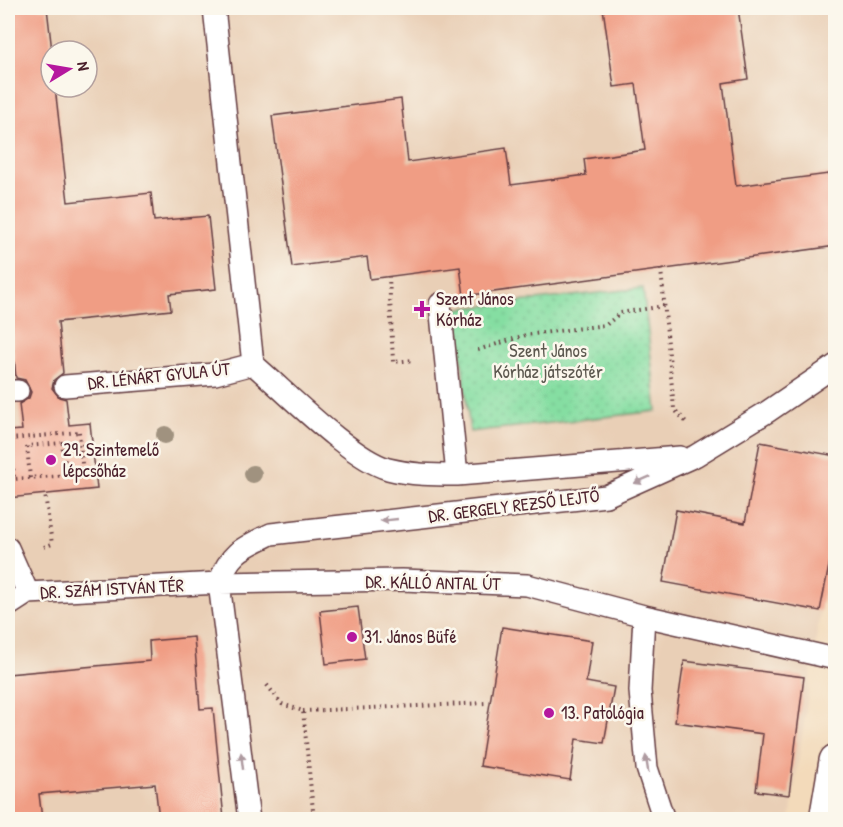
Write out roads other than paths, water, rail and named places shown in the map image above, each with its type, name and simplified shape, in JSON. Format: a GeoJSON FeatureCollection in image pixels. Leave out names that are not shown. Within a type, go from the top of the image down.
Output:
{"type":"FeatureCollection","features":[{"type":"Feature","properties":{"kind":"street"},"geometry":{"type":"LineString","coordinates":[[826,819],[836,761]]}},
{"type":"Feature","properties":{"kind":"lane"},"geometry":{"type":"LineString","coordinates":[[214,8],[254,364],[345,444],[386,468],[422,476],[457,475],[703,451]]}},
{"type":"Feature","properties":{"kind":"lane"},"geometry":{"type":"LineString","coordinates":[[440,304],[457,475]]}},
{"type":"Feature","properties":{"kind":"lane","name":"DR. LÉNÁRT GYULA ÚT"},"geometry":{"type":"LineString","coordinates":[[65,386],[215,374],[254,364]]}},
{"type":"Feature","properties":{"kind":"lane","name":"DR. GERGELY REZSŐ LEJTŐ"},"geometry":{"type":"LineString","coordinates":[[219,583],[225,567],[237,550],[271,534],[606,496],[703,451],[836,365]]}},
{"type":"Feature","properties":{"kind":"lane"},"geometry":{"type":"LineString","coordinates":[[11,554],[28,593]]}},
{"type":"Feature","properties":{"kind":"lane","name":"DR. KÁLLÓ ANTAL ÚT"},"geometry":{"type":"LineString","coordinates":[[219,583],[402,580],[526,585],[644,616],[836,659]]}},
{"type":"Feature","properties":{"kind":"lane"},"geometry":{"type":"LineString","coordinates":[[219,583],[249,819]]}},
{"type":"Feature","properties":{"kind":"lane","name":"DR. SZÁM ISTVÁN TÉR"},"geometry":{"type":"LineString","coordinates":[[8,606],[28,593],[219,583]]}},
{"type":"Feature","properties":{"kind":"lane"},"geometry":{"type":"LineString","coordinates":[[644,616],[640,691],[647,768],[664,819]]}},
{"type":"Feature","properties":{"kind":"place","name":"Szent János Kórház"},"geometry":{"type":"Point","coordinates":[422,309]}},
{"type":"Feature","properties":{"kind":"place","name":"29. Szintemelő lépcsőház"},"geometry":{"type":"Point","coordinates":[51,460]}},
{"type":"Feature","properties":{"kind":"place","name":"31. János Büfé"},"geometry":{"type":"Point","coordinates":[352,637]}},
{"type":"Feature","properties":{"kind":"place","name":"13. Patológia"},"geometry":{"type":"Point","coordinates":[549,713]}},
{"type":"Feature","properties":{"kind":"park label","name":"Szent János Kórház játszótér"},"geometry":{"type":"Point","coordinates":[548,361]}}]}
